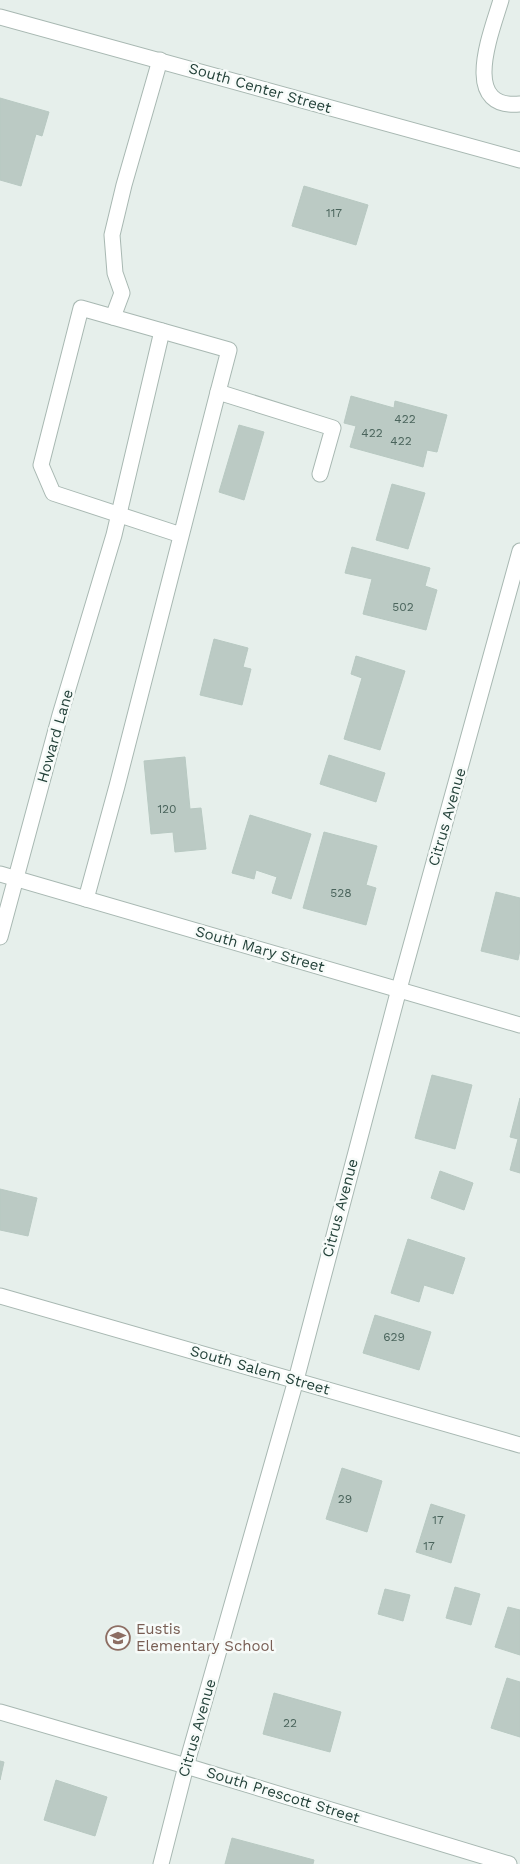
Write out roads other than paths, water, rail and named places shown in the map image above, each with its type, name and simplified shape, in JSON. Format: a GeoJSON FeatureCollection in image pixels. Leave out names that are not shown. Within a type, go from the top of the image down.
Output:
{"type":"FeatureCollection","features":[{"type":"Feature","properties":{"kind":"street"},"geometry":{"type":"LineString","coordinates":[[502,0],[487,49],[484,70],[486,90],[494,100],[513,105],[520,104]]}},
{"type":"Feature","properties":{"kind":"street","name":"South Center Street"},"geometry":{"type":"LineString","coordinates":[[0,18],[160,60],[520,160]]}},
{"type":"Feature","properties":{"kind":"street"},"geometry":{"type":"LineString","coordinates":[[113,317],[122,294],[115,274],[112,236],[122,193],[160,60]]}},
{"type":"Feature","properties":{"kind":"street"},"geometry":{"type":"LineString","coordinates":[[86,899],[181,535],[229,350],[81,308],[41,465],[53,493],[181,535]]}},
{"type":"Feature","properties":{"kind":"street","name":"Howard Lane"},"geometry":{"type":"LineString","coordinates":[[0,937],[60,715],[114,535],[162,331]]}},
{"type":"Feature","properties":{"kind":"street"},"geometry":{"type":"LineString","coordinates":[[218,392],[333,428],[320,474]]}},
{"type":"Feature","properties":{"kind":"street","name":"Citrus Avenue"},"geometry":{"type":"LineString","coordinates":[[161,1864],[186,1766],[296,1380],[399,990],[517,574],[520,551]]}},
{"type":"Feature","properties":{"kind":"street","name":"South Mary Street"},"geometry":{"type":"LineString","coordinates":[[0,874],[520,1024]]}},
{"type":"Feature","properties":{"kind":"street","name":"South Salem Street"},"geometry":{"type":"LineString","coordinates":[[0,1296],[520,1445]]}},
{"type":"Feature","properties":{"kind":"street","name":"South Prescott Street"},"geometry":{"type":"LineString","coordinates":[[0,1712],[186,1766],[508,1864]]}},
{"type":"Feature","properties":{"kind":"place","name":"Eustis Elementary School"},"geometry":{"type":"Point","coordinates":[118,1638]}}]}
